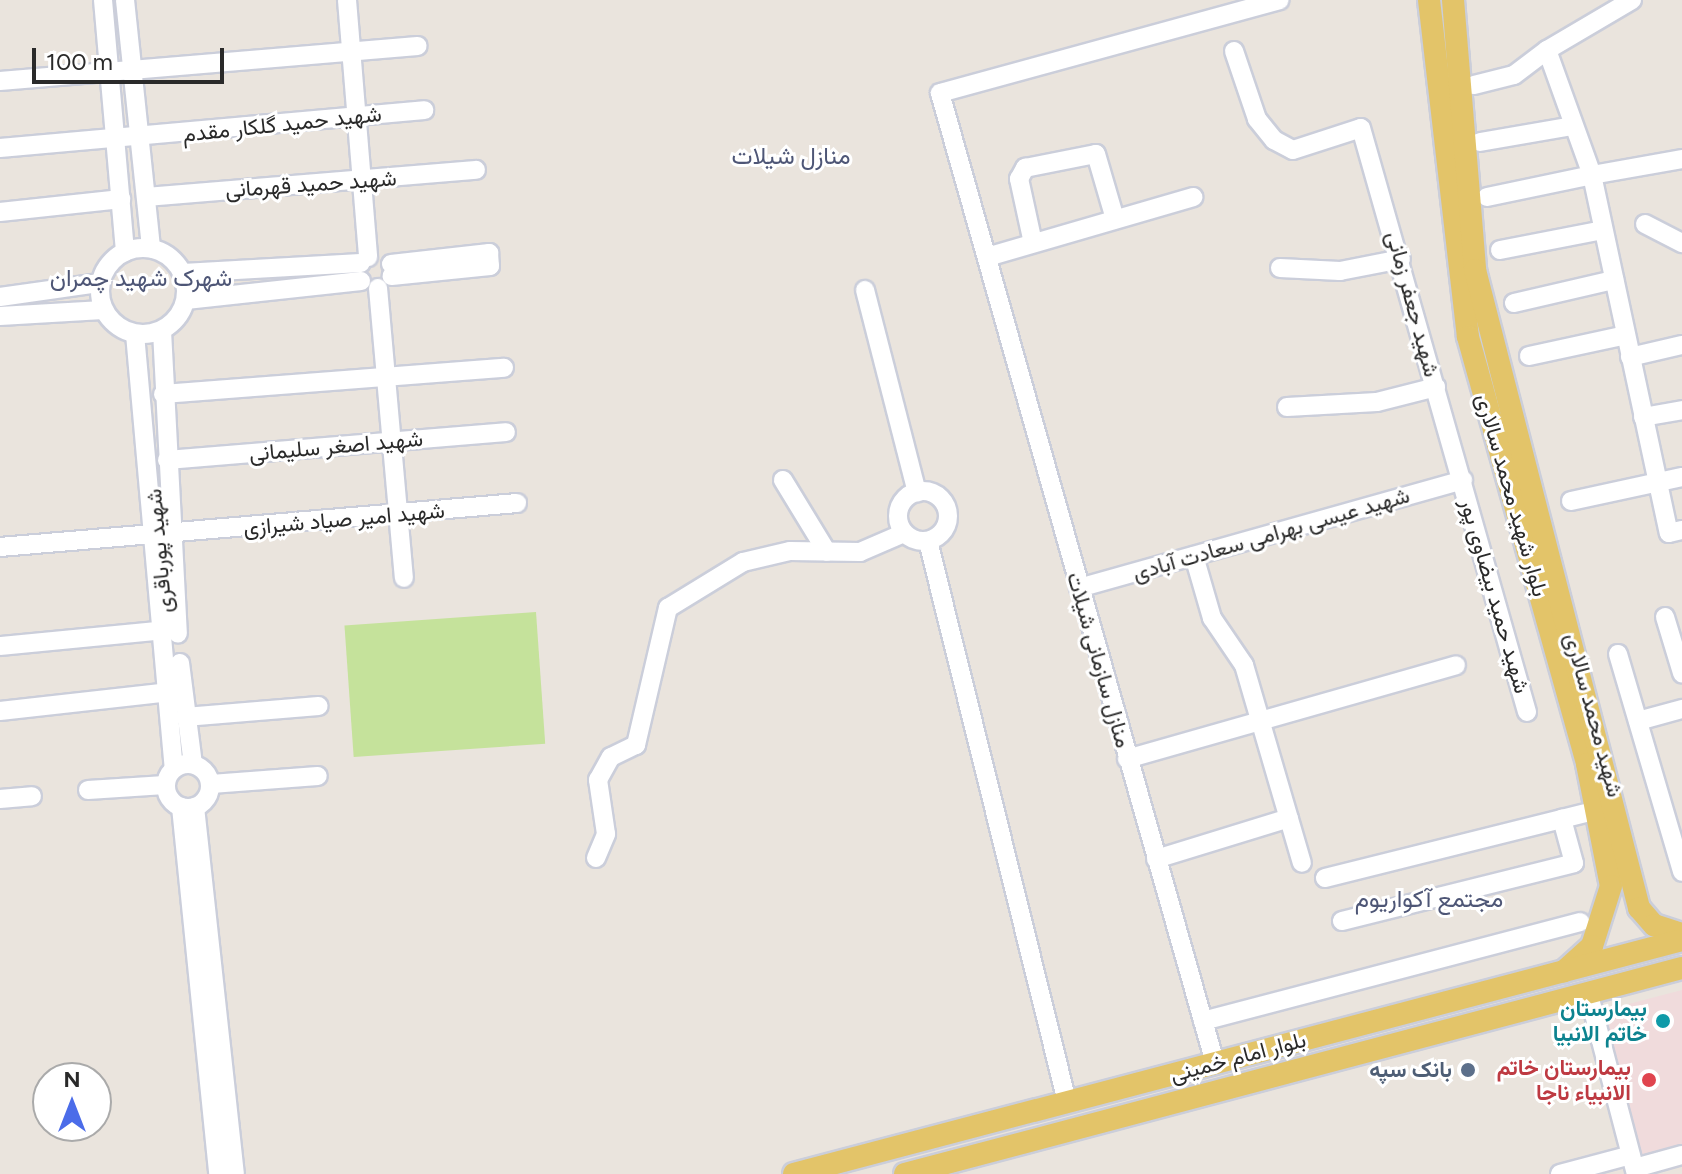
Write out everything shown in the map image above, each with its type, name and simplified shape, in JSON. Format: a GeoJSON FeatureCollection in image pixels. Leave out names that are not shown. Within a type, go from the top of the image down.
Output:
{"type":"FeatureCollection","features":[{"type":"Feature","properties":{"kind":"main road","name":"بلوار شهید محمد سالاری"},"geometry":{"type":"LineString","coordinates":[[1429,0],[1468,337],[1607,808],[1611,886],[1606,916],[1592,946],[1564,971]]}},
{"type":"Feature","properties":{"kind":"main road","name":"شهید محمد سالاری"},"geometry":{"type":"LineString","coordinates":[[1453,0],[1475,270],[1607,808],[1639,908],[1654,925],[1682,937]]}},
{"type":"Feature","properties":{"kind":"main road","name":"بلوار امام خمینی"},"geometry":{"type":"LineString","coordinates":[[794,1174],[1564,971],[1682,937]]}},
{"type":"Feature","properties":{"kind":"main road","name":"بلوار امام خمینی"},"geometry":{"type":"LineString","coordinates":[[905,1174],[1682,968]]}},
{"type":"Feature","properties":{"kind":"street"},"geometry":{"type":"LineString","coordinates":[[0,297],[100,283],[125,252],[118,139],[103,0]]}},
{"type":"Feature","properties":{"kind":"street"},"geometry":{"type":"LineString","coordinates":[[125,0],[151,249]]}},
{"type":"Feature","properties":{"kind":"street"},"geometry":{"type":"LineString","coordinates":[[347,0],[362,180],[375,272],[404,578]]}},
{"type":"Feature","properties":{"kind":"street"},"geometry":{"type":"LineString","coordinates":[[1474,85],[1514,75],[1547,50],[1632,0]]}},
{"type":"Feature","properties":{"kind":"street","name":"منازل سازمانی شیلات"},"geometry":{"type":"LineString","coordinates":[[1215,1063],[940,93],[1275,1]]}},
{"type":"Feature","properties":{"kind":"street"},"geometry":{"type":"LineString","coordinates":[[0,81],[418,46]]}},
{"type":"Feature","properties":{"kind":"street"},"geometry":{"type":"LineString","coordinates":[[1547,50],[1592,175],[1669,533],[1682,530]]}},
{"type":"Feature","properties":{"kind":"street","name":"شهید جعفر زمانی"},"geometry":{"type":"LineString","coordinates":[[1234,51],[1257,119],[1274,140],[1293,150],[1361,128],[1463,480]]}},
{"type":"Feature","properties":{"kind":"street","name":"شهید حمید گلکار مقدم"},"geometry":{"type":"LineString","coordinates":[[0,148],[140,139],[424,110]]}},
{"type":"Feature","properties":{"kind":"street"},"geometry":{"type":"LineString","coordinates":[[1480,142],[1573,126]]}},
{"type":"Feature","properties":{"kind":"street"},"geometry":{"type":"LineString","coordinates":[[1033,243],[1019,179],[1025,168],[1096,154],[1115,219]]}},
{"type":"Feature","properties":{"kind":"street"},"geometry":{"type":"LineString","coordinates":[[1487,197],[1682,159]]}},
{"type":"Feature","properties":{"kind":"street","name":"شهید حمید قهرمانی"},"geometry":{"type":"LineString","coordinates":[[146,197],[476,170]]}},
{"type":"Feature","properties":{"kind":"street"},"geometry":{"type":"LineString","coordinates":[[987,257],[1193,197]]}},
{"type":"Feature","properties":{"kind":"street"},"geometry":{"type":"LineString","coordinates":[[0,212],[121,199]]}},
{"type":"Feature","properties":{"kind":"street"},"geometry":{"type":"LineString","coordinates":[[1645,224],[1682,243]]}},
{"type":"Feature","properties":{"kind":"street"},"geometry":{"type":"LineString","coordinates":[[1500,250],[1603,230]]}},
{"type":"Feature","properties":{"kind":"street"},"geometry":{"type":"LineString","coordinates":[[125,252],[151,249],[183,273],[275,278],[375,272]]}},
{"type":"Feature","properties":{"kind":"street"},"geometry":{"type":"LineString","coordinates":[[1280,268],[1340,271],[1401,259]]}},
{"type":"Feature","properties":{"kind":"street"},"geometry":{"type":"LineString","coordinates":[[183,273],[186,300]]}},
{"type":"Feature","properties":{"kind":"street"},"geometry":{"type":"LineString","coordinates":[[0,316],[103,310],[135,334],[162,331],[186,300],[275,278]]}},
{"type":"Feature","properties":{"kind":"street"},"geometry":{"type":"LineString","coordinates":[[1514,303],[1614,280]]}},
{"type":"Feature","properties":{"kind":"street"},"geometry":{"type":"LineString","coordinates":[[100,283],[103,310]]}},
{"type":"Feature","properties":{"kind":"street"},"geometry":{"type":"LineString","coordinates":[[865,290],[917,492]]}},
{"type":"Feature","properties":{"kind":"street","name":"شهید پورباقری"},"geometry":{"type":"LineString","coordinates":[[162,331],[161,449],[174,768]]}},
{"type":"Feature","properties":{"kind":"street","name":"شهید پورباقری"},"geometry":{"type":"LineString","coordinates":[[135,334],[161,449]]}},
{"type":"Feature","properties":{"kind":"street"},"geometry":{"type":"LineString","coordinates":[[1529,356],[1626,335]]}},
{"type":"Feature","properties":{"kind":"street"},"geometry":{"type":"LineString","coordinates":[[1630,357],[1682,345]]}},
{"type":"Feature","properties":{"kind":"street"},"geometry":{"type":"LineString","coordinates":[[163,394],[504,368]]}},
{"type":"Feature","properties":{"kind":"street"},"geometry":{"type":"LineString","coordinates":[[1287,407],[1377,402],[1436,387]]}},
{"type":"Feature","properties":{"kind":"street"},"geometry":{"type":"LineString","coordinates":[[1643,417],[1682,410]]}},
{"type":"Feature","properties":{"kind":"street","name":"شهید اصغر سلیمانی"},"geometry":{"type":"LineString","coordinates":[[161,449],[392,441],[506,432]]}},
{"type":"Feature","properties":{"kind":"street"},"geometry":{"type":"LineString","coordinates":[[1571,501],[1682,477]]}},
{"type":"Feature","properties":{"kind":"street"},"geometry":{"type":"LineString","coordinates":[[783,480],[827,552]]}},
{"type":"Feature","properties":{"kind":"street","name":"شهید عیسی بهرامی سعادت آبادی"},"geometry":{"type":"LineString","coordinates":[[1079,588],[1463,480]]}},
{"type":"Feature","properties":{"kind":"street","name":"شهید حمید بیضاوی پور"},"geometry":{"type":"LineString","coordinates":[[1463,480],[1527,712]]}},
{"type":"Feature","properties":{"kind":"street"},"geometry":{"type":"LineString","coordinates":[[904,533],[899,509],[917,492]]}},
{"type":"Feature","properties":{"kind":"street"},"geometry":{"type":"LineString","coordinates":[[917,492],[939,497],[947,511],[941,533],[928,541]]}},
{"type":"Feature","properties":{"kind":"street","name":"شهید امیر صیاد شیرازی"},"geometry":{"type":"LineString","coordinates":[[0,547],[517,503]]}},
{"type":"Feature","properties":{"kind":"street","name":"شهید پورباقری"},"geometry":{"type":"LineString","coordinates":[[164,533],[193,764]]}},
{"type":"Feature","properties":{"kind":"street"},"geometry":{"type":"LineString","coordinates":[[596,858],[606,834],[598,780],[611,757],[636,745],[668,608],[743,562],[827,552],[860,552],[904,533],[928,541]]}},
{"type":"Feature","properties":{"kind":"street"},"geometry":{"type":"LineString","coordinates":[[928,541],[1067,1102]]}},
{"type":"Feature","properties":{"kind":"street"},"geometry":{"type":"LineString","coordinates":[[1194,556],[1209,611],[1239,653],[1302,863]]}},
{"type":"Feature","properties":{"kind":"street"},"geometry":{"type":"LineString","coordinates":[[1665,617],[1682,673]]}},
{"type":"Feature","properties":{"kind":"street"},"geometry":{"type":"LineString","coordinates":[[0,646],[166,630]]}},
{"type":"Feature","properties":{"kind":"street"},"geometry":{"type":"LineString","coordinates":[[1618,654],[1682,872]]}},
{"type":"Feature","properties":{"kind":"street"},"geometry":{"type":"LineString","coordinates":[[1127,759],[1456,665]]}},
{"type":"Feature","properties":{"kind":"street"},"geometry":{"type":"LineString","coordinates":[[0,711],[170,692]]}},
{"type":"Feature","properties":{"kind":"street"},"geometry":{"type":"LineString","coordinates":[[185,717],[319,706]]}},
{"type":"Feature","properties":{"kind":"street"},"geometry":{"type":"LineString","coordinates":[[1638,721],[1682,709]]}},
{"type":"Feature","properties":{"kind":"street"},"geometry":{"type":"LineString","coordinates":[[165,785],[174,768],[193,764],[211,784]]}},
{"type":"Feature","properties":{"kind":"street"},"geometry":{"type":"LineString","coordinates":[[188,807],[211,784],[318,776]]}},
{"type":"Feature","properties":{"kind":"street"},"geometry":{"type":"LineString","coordinates":[[88,790],[165,785],[188,807],[217,1075],[235,1174]]}},
{"type":"Feature","properties":{"kind":"street"},"geometry":{"type":"LineString","coordinates":[[0,799],[32,796]]}},
{"type":"Feature","properties":{"kind":"street"},"geometry":{"type":"LineString","coordinates":[[1325,878],[1607,808]]}},
{"type":"Feature","properties":{"kind":"street"},"geometry":{"type":"LineString","coordinates":[[1156,859],[1289,818]]}},
{"type":"Feature","properties":{"kind":"street"},"geometry":{"type":"LineString","coordinates":[[1342,921],[1574,863],[1562,819]]}},
{"type":"Feature","properties":{"kind":"street"},"geometry":{"type":"LineString","coordinates":[[1203,1021],[1580,922]]}},
{"type":"Feature","properties":{"kind":"street"},"geometry":{"type":"LineString","coordinates":[[1589,995],[1634,1166]]}},
{"type":"Feature","properties":{"kind":"street"},"geometry":{"type":"LineString","coordinates":[[217,1075],[218,1174]]}},
{"type":"Feature","properties":{"kind":"street"},"geometry":{"type":"LineString","coordinates":[[1560,1174],[1634,1166],[1682,1155]]}},
{"type":"Feature","properties":{"kind":"shaded area","name":"بیمارستان خاتم الانبیاء ناجا"},"geometry":{"type":"Polygon","coordinates":[[[1682,990],[1682,1147],[1637,1159],[1598,1012],[1682,990]]]}},
{"type":"Feature","properties":{"kind":"green space"},"geometry":{"type":"Polygon","coordinates":[[[536,612],[545,744],[354,757],[344,625],[536,612]]]}},
{"type":"Feature","properties":{"kind":"place","name":"بیمارستان خاتم الانبیا"},"geometry":{"type":"Point","coordinates":[1663,1021]}},
{"type":"Feature","properties":{"kind":"place","name":"بانک سپه"},"geometry":{"type":"Point","coordinates":[1468,1070]}},
{"type":"Feature","properties":{"kind":"place","name":"بیمارستان خاتم الانبیاء ناجا"},"geometry":{"type":"Point","coordinates":[1649,1080]}},
{"type":"Feature","properties":{"kind":"district","name":"منازل شیلات"},"geometry":{"type":"Point","coordinates":[791,156]}},
{"type":"Feature","properties":{"kind":"district","name":"شهرک شهید چمران"},"geometry":{"type":"Point","coordinates":[141,278]}},
{"type":"Feature","properties":{"kind":"district","name":"مجتمع آکواریوم"},"geometry":{"type":"Point","coordinates":[1429,899]}}]}
